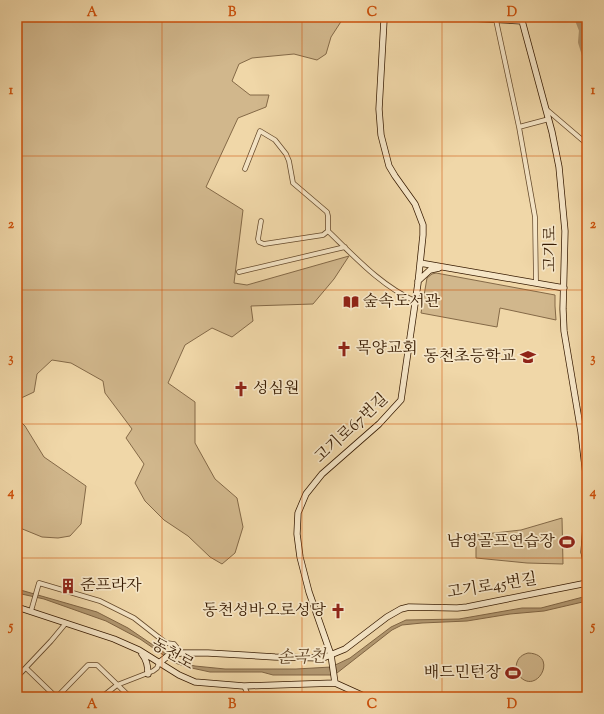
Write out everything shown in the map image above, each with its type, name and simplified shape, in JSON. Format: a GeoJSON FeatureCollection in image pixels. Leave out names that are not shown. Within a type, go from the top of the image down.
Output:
{"type":"FeatureCollection","features":[{"type":"Feature","properties":{"kind":"street","name":"고기로67번길"},"geometry":{"type":"LineString","coordinates":[[334,681],[331,656],[309,592],[300,557],[297,534],[298,513],[306,494],[322,474],[379,424],[398,406],[401,400],[423,235],[420,214],[415,204],[389,166],[381,136],[379,109],[385,17]]}},
{"type":"Feature","properties":{"kind":"street"},"geometry":{"type":"LineString","coordinates":[[449,17],[496,20],[521,19]]}},
{"type":"Feature","properties":{"kind":"street","name":"고기로"},"geometry":{"type":"LineString","coordinates":[[521,19],[549,119],[557,156],[563,198],[565,242],[564,331],[582,432],[587,484]]}},
{"type":"Feature","properties":{"kind":"street"},"geometry":{"type":"LineString","coordinates":[[496,20],[519,127],[535,217],[536,283]]}},
{"type":"Feature","properties":{"kind":"street"},"geometry":{"type":"LineString","coordinates":[[546,109],[587,144]]}},
{"type":"Feature","properties":{"kind":"street"},"geometry":{"type":"LineString","coordinates":[[519,127],[549,119]]}},
{"type":"Feature","properties":{"kind":"street"},"geometry":{"type":"LineString","coordinates":[[245,169],[260,131],[275,140],[286,154],[289,161],[293,183],[327,212],[328,231],[386,285],[415,301]]}},
{"type":"Feature","properties":{"kind":"street"},"geometry":{"type":"LineString","coordinates":[[261,221],[258,239],[259,242],[264,244],[323,235],[328,231]]}},
{"type":"Feature","properties":{"kind":"street"},"geometry":{"type":"LineString","coordinates":[[239,272],[345,247]]}},
{"type":"Feature","properties":{"kind":"street"},"geometry":{"type":"LineString","coordinates":[[420,263],[564,288]]}},
{"type":"Feature","properties":{"kind":"street"},"geometry":{"type":"LineString","coordinates":[[418,281],[430,270],[442,267]]}},
{"type":"Feature","properties":{"kind":"street"},"geometry":{"type":"LineString","coordinates":[[587,511],[584,552],[587,567]]}},
{"type":"Feature","properties":{"kind":"street"},"geometry":{"type":"LineString","coordinates":[[31,612],[39,583],[100,601],[134,618],[166,643],[174,644],[178,654],[170,655],[160,663],[157,668],[148,674],[118,685],[102,697]]}},
{"type":"Feature","properties":{"kind":"street","name":"고기로45번길"},"geometry":{"type":"LineString","coordinates":[[178,654],[208,653],[323,658],[345,649],[390,615],[405,608],[423,606],[452,608],[467,607],[587,583]]}},
{"type":"Feature","properties":{"kind":"street","name":"동천로"},"geometry":{"type":"LineString","coordinates":[[17,607],[114,639],[139,650],[179,675],[195,682],[244,686],[334,681],[366,697]]}},
{"type":"Feature","properties":{"kind":"street"},"geometry":{"type":"LineString","coordinates":[[17,677],[66,623]]}},
{"type":"Feature","properties":{"kind":"street"},"geometry":{"type":"LineString","coordinates":[[139,650],[146,659],[148,674]]}},
{"type":"Feature","properties":{"kind":"street"},"geometry":{"type":"LineString","coordinates":[[26,668],[56,697],[88,665],[97,665],[130,697]]}},
{"type":"Feature","properties":{"kind":"street"},"geometry":{"type":"LineString","coordinates":[[244,686],[249,697]]}},
{"type":"Feature","properties":{"kind":"shaded area"},"geometry":{"type":"Polygon","coordinates":[[[17,17],[287,17],[308,19],[311,17],[344,17],[331,37],[326,54],[317,60],[294,54],[252,58],[239,64],[232,81],[250,95],[269,95],[266,107],[238,118],[206,187],[243,210],[234,283],[247,285],[349,256],[334,279],[313,304],[251,306],[253,321],[232,337],[212,328],[185,345],[168,383],[195,402],[195,443],[215,479],[237,498],[243,527],[235,553],[222,564],[210,557],[188,536],[164,520],[145,501],[135,483],[144,464],[126,438],[132,429],[105,393],[103,381],[71,363],[52,360],[37,374],[34,392],[17,400],[17,17]]]}},
{"type":"Feature","properties":{"kind":"shaded area"},"geometry":{"type":"Polygon","coordinates":[[[436,273],[555,295],[556,320],[500,308],[497,327],[421,313],[427,278],[436,273]]]}},
{"type":"Feature","properties":{"kind":"shaded area"},"geometry":{"type":"Polygon","coordinates":[[[17,418],[25,426],[44,457],[86,486],[81,524],[70,536],[58,538],[42,537],[20,528],[17,525],[17,418]]]}},
{"type":"Feature","properties":{"kind":"shaded area"},"geometry":{"type":"Polygon","coordinates":[[[562,518],[563,564],[527,563],[476,558],[476,535],[521,530],[562,518]]]}},
{"type":"Feature","properties":{"kind":"shaded area"},"geometry":{"type":"Polygon","coordinates":[[[17,589],[97,612],[128,628],[178,662],[195,666],[225,669],[296,669],[331,667],[350,658],[391,627],[406,620],[459,619],[522,608],[541,608],[587,596],[587,601],[544,611],[510,614],[467,621],[402,625],[392,630],[337,673],[331,675],[273,675],[262,672],[210,672],[175,663],[140,639],[106,621],[44,599],[17,593],[17,589]]]}},
{"type":"Feature","properties":{"kind":"shaded area"},"geometry":{"type":"Polygon","coordinates":[[[528,653],[538,655],[543,660],[544,667],[542,674],[537,679],[531,681],[524,680],[517,673],[518,676],[510,677],[509,671],[516,669],[519,658],[528,653]]]}},
{"type":"Feature","properties":{"kind":"waterway"},"geometry":{"type":"LineString","coordinates":[[578,17],[583,30],[582,42],[587,58]]}},
{"type":"Feature","properties":{"kind":"place","name":"숲속도서관"},"geometry":{"type":"Point","coordinates":[351,302]}},
{"type":"Feature","properties":{"kind":"place","name":"목양교회"},"geometry":{"type":"Point","coordinates":[344,349]}},
{"type":"Feature","properties":{"kind":"place","name":"동천초등학교"},"geometry":{"type":"Point","coordinates":[528,357]}},
{"type":"Feature","properties":{"kind":"place","name":"성심원"},"geometry":{"type":"Point","coordinates":[241,389]}},
{"type":"Feature","properties":{"kind":"place","name":"남영골프연습장"},"geometry":{"type":"Point","coordinates":[567,542]}},
{"type":"Feature","properties":{"kind":"place","name":"준프라자"},"geometry":{"type":"Point","coordinates":[68,586]}},
{"type":"Feature","properties":{"kind":"place","name":"동천성바오로성당"},"geometry":{"type":"Point","coordinates":[338,611]}},
{"type":"Feature","properties":{"kind":"place","name":"배드민턴장"},"geometry":{"type":"Point","coordinates":[513,673]}},
{"type":"Feature","properties":{"kind":"water label","name":"손곡천"},"geometry":{"type":"Point","coordinates":[301,658]}}]}
